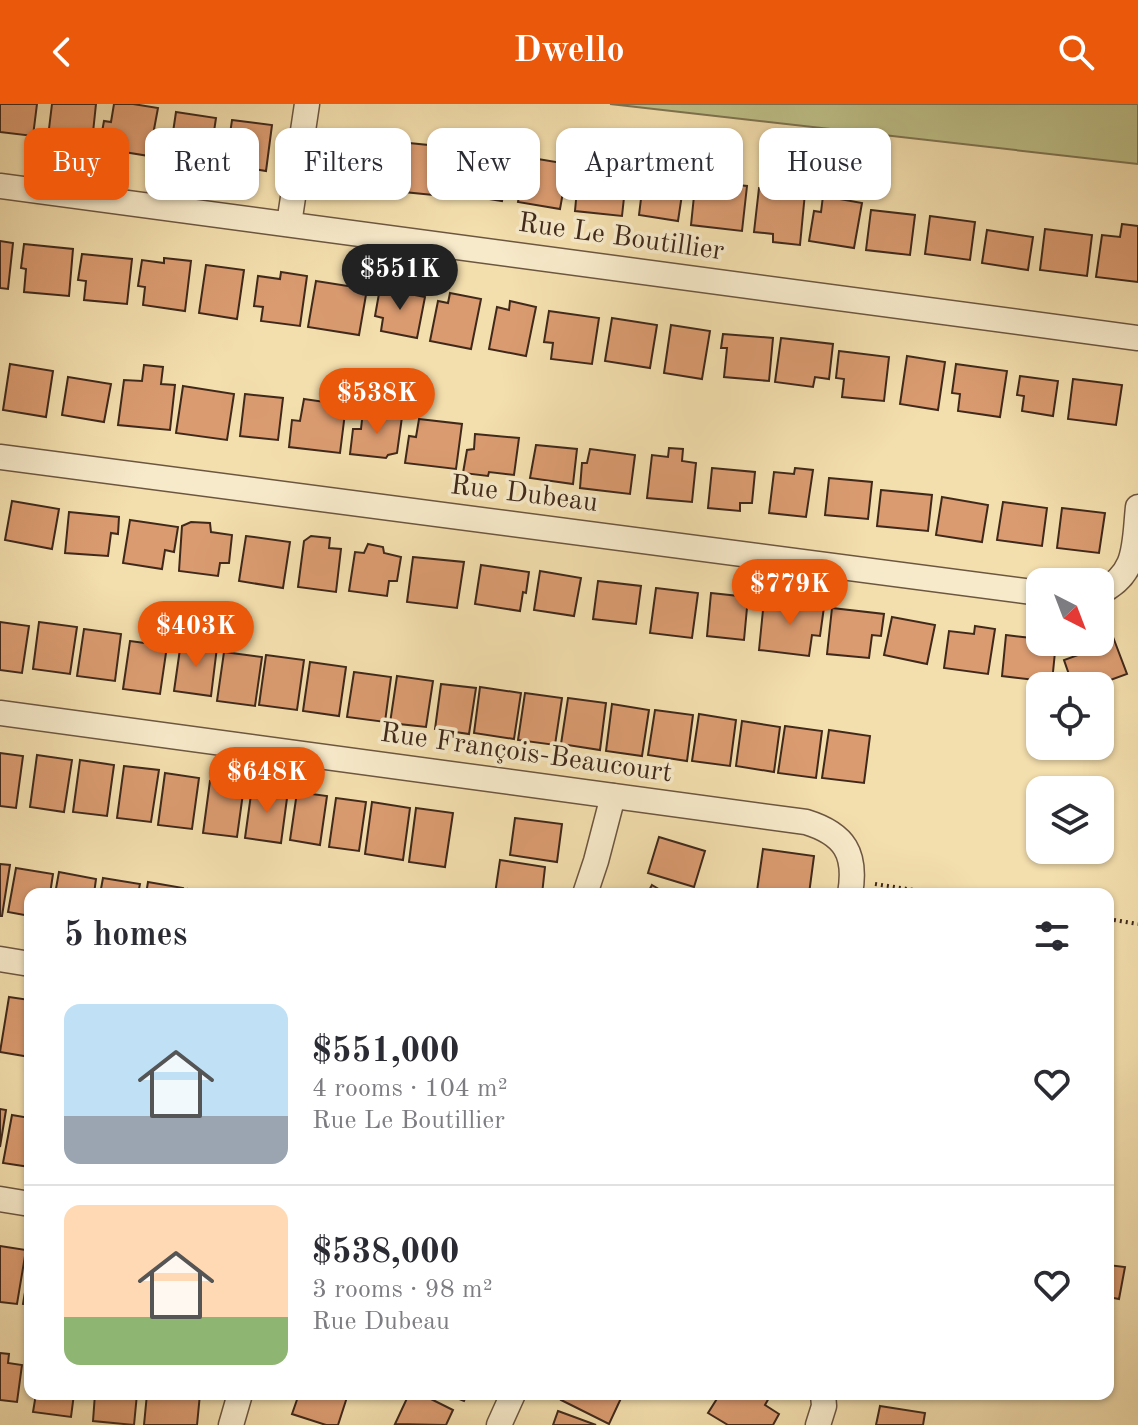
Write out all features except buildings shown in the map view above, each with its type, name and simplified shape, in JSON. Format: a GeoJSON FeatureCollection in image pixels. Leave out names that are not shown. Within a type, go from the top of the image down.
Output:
{"type":"FeatureCollection","features":[{"type":"Feature","properties":{"kind":"street"},"geometry":{"type":"LineString","coordinates":[[289,224],[307,104]]}},
{"type":"Feature","properties":{"kind":"street","name":"Rue Le Boutillier"},"geometry":{"type":"LineString","coordinates":[[0,186],[1138,338]]}},
{"type":"Feature","properties":{"kind":"street","name":"Rue Dubeau"},"geometry":{"type":"LineString","coordinates":[[0,457],[1026,591]]}},
{"type":"Feature","properties":{"kind":"street"},"geometry":{"type":"LineString","coordinates":[[1114,584],[1128,570],[1132,559],[1138,507]]}},
{"type":"Feature","properties":{"kind":"street","name":"Rue François-Beaucourt"},"geometry":{"type":"LineString","coordinates":[[0,713],[793,820],[827,829],[836,836],[849,853],[861,888]]}},
{"type":"Feature","properties":{"kind":"street"},"geometry":{"type":"LineString","coordinates":[[587,888],[613,796]]}},
{"type":"Feature","properties":{"kind":"street"},"geometry":{"type":"LineString","coordinates":[[0,959],[24,963]]}},
{"type":"Feature","properties":{"kind":"street"},"geometry":{"type":"LineString","coordinates":[[0,1199],[24,1203]]}},
{"type":"Feature","properties":{"kind":"street"},"geometry":{"type":"LineString","coordinates":[[231,1425],[238,1400]]}},
{"type":"Feature","properties":{"kind":"street"},"geometry":{"type":"LineString","coordinates":[[499,1425],[510,1400]]}},
{"type":"Feature","properties":{"kind":"street"},"geometry":{"type":"LineString","coordinates":[[818,1425],[824,1400]]}},
{"type":"Feature","properties":{"kind":"path"},"geometry":{"type":"LineString","coordinates":[[1114,920],[1138,924]]}},
{"type":"Feature","properties":{"kind":"green space"},"geometry":{"type":"Polygon","coordinates":[[[610,104],[1138,104],[1138,164],[891,136],[891,128],[821,128],[610,104]]]}}]}
